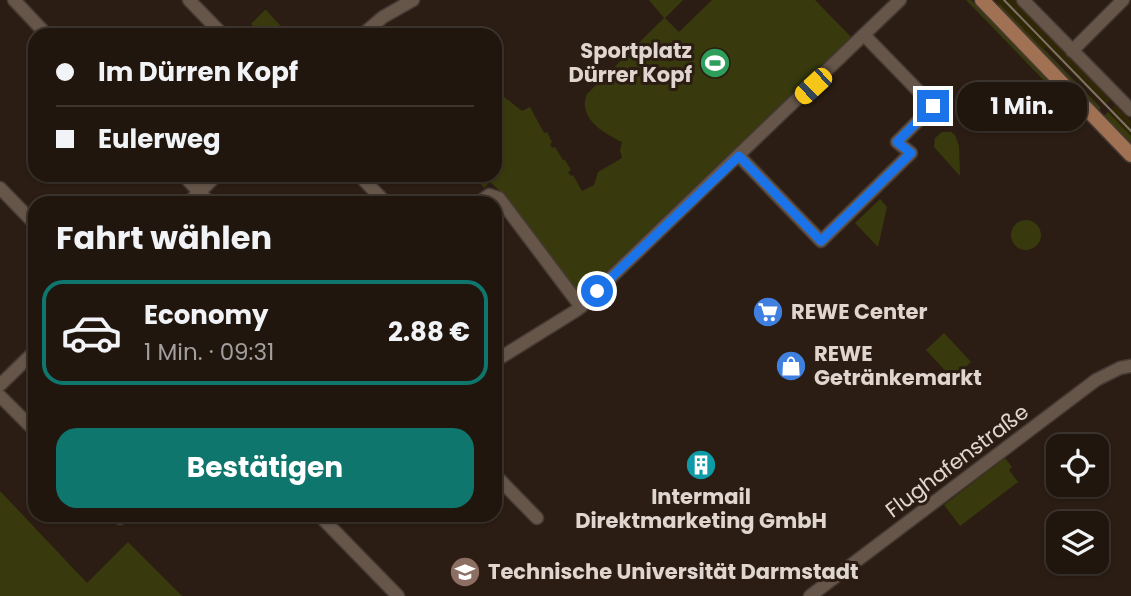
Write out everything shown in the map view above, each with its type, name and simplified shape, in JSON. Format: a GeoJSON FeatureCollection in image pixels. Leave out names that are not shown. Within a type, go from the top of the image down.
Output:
{"type":"FeatureCollection","features":[{"type":"Feature","properties":{"kind":"main road"},"geometry":{"type":"LineString","coordinates":[[982,0],[1131,155]]}},
{"type":"Feature","properties":{"kind":"street"},"geometry":{"type":"LineString","coordinates":[[13,0],[40,28]]}},
{"type":"Feature","properties":{"kind":"street"},"geometry":{"type":"LineString","coordinates":[[189,0],[216,28]]}},
{"type":"Feature","properties":{"kind":"street"},"geometry":{"type":"LineString","coordinates":[[370,28],[383,17],[413,0]]}},
{"type":"Feature","properties":{"kind":"street"},"geometry":{"type":"LineString","coordinates":[[502,357],[581,306],[900,0]]}},
{"type":"Feature","properties":{"kind":"street"},"geometry":{"type":"LineString","coordinates":[[1023,0],[1131,110]]}},
{"type":"Feature","properties":{"kind":"street"},"geometry":{"type":"LineString","coordinates":[[1072,51],[1123,0]]}},
{"type":"Feature","properties":{"kind":"street"},"geometry":{"type":"LineString","coordinates":[[739,156],[821,241],[831,232],[911,153],[897,142],[933,106],[864,36]]}},
{"type":"Feature","properties":{"kind":"street"},"geometry":{"type":"LineString","coordinates":[[190,182],[204,196]]}},
{"type":"Feature","properties":{"kind":"street"},"geometry":{"type":"LineString","coordinates":[[196,196],[210,182]]}},
{"type":"Feature","properties":{"kind":"street"},"geometry":{"type":"LineString","coordinates":[[366,182],[379,196]]}},
{"type":"Feature","properties":{"kind":"street"},"geometry":{"type":"LineString","coordinates":[[0,188],[28,217]]}},
{"type":"Feature","properties":{"kind":"street"},"geometry":{"type":"LineString","coordinates":[[502,202],[581,306]]}},
{"type":"Feature","properties":{"kind":"street"},"geometry":{"type":"LineString","coordinates":[[0,385],[28,358]]}},
{"type":"Feature","properties":{"kind":"street","name":"Flughafenstraße"},"geometry":{"type":"LineString","coordinates":[[810,596],[1096,380],[1120,368],[1131,366]]}},
{"type":"Feature","properties":{"kind":"street"},"geometry":{"type":"LineString","coordinates":[[0,396],[28,424]]}},
{"type":"Feature","properties":{"kind":"street"},"geometry":{"type":"LineString","coordinates":[[502,482],[537,518]]}},
{"type":"Feature","properties":{"kind":"street"},"geometry":{"type":"LineString","coordinates":[[326,522],[398,596]]}},
{"type":"Feature","properties":{"kind":"shaded area"},"geometry":{"type":"Polygon","coordinates":[[[649,0],[683,0],[665,18],[679,32],[712,0],[815,0],[851,37],[586,291],[576,290],[506,196],[490,182],[502,182],[502,95],[522,111],[530,107],[544,133],[547,132],[552,148],[555,147],[565,160],[571,170],[568,172],[573,175],[582,191],[594,185],[598,172],[622,158],[622,142],[600,129],[589,117],[585,103],[587,94],[664,18],[649,0]]]}},
{"type":"Feature","properties":{"kind":"shaded area"},"geometry":{"type":"Polygon","coordinates":[[[966,0],[971,0],[1087,120],[1085,122],[1060,94],[1058,95],[966,0]]]}},
{"type":"Feature","properties":{"kind":"shaded area"},"geometry":{"type":"Polygon","coordinates":[[[996,0],[1101,108],[1098,111],[1003,12],[996,0]]]}},
{"type":"Feature","properties":{"kind":"shaded area"},"geometry":{"type":"Polygon","coordinates":[[[266,10],[283,28],[255,28],[251,24],[266,10]]]}},
{"type":"Feature","properties":{"kind":"shaded area"},"geometry":{"type":"Polygon","coordinates":[[[1108,112],[1131,136],[1131,144],[1104,116],[1108,112]]]}},
{"type":"Feature","properties":{"kind":"shaded area"},"geometry":{"type":"Polygon","coordinates":[[[942,132],[955,135],[959,146],[960,176],[934,147],[935,138],[942,132]]]}},
{"type":"Feature","properties":{"kind":"shaded area"},"geometry":{"type":"Polygon","coordinates":[[[479,182],[490,182],[484,188],[479,182]]]}},
{"type":"Feature","properties":{"kind":"shaded area"},"geometry":{"type":"Polygon","coordinates":[[[880,199],[887,207],[878,247],[855,223],[880,199]]]}},
{"type":"Feature","properties":{"kind":"shaded area"},"geometry":{"type":"Polygon","coordinates":[[[1026,220],[1036,225],[1041,235],[1036,245],[1026,250],[1016,245],[1011,235],[1016,225],[1026,220]]]}},
{"type":"Feature","properties":{"kind":"shaded area"},"geometry":{"type":"Polygon","coordinates":[[[944,333],[971,362],[953,379],[926,350],[944,333]]]}},
{"type":"Feature","properties":{"kind":"shaded area"},"geometry":{"type":"Polygon","coordinates":[[[1005,458],[1012,467],[1009,470],[1018,482],[960,526],[944,505],[1005,458]]]}},
{"type":"Feature","properties":{"kind":"shaded area"},"geometry":{"type":"Polygon","coordinates":[[[0,491],[87,583],[128,542],[182,596],[0,596],[0,491]]]}},
{"type":"Feature","properties":{"kind":"sand"},"geometry":{"type":"Polygon","coordinates":[[[996,0],[1017,0],[1111,100],[1104,106],[996,0]]]}},
{"type":"Feature","properties":{"kind":"sand"},"geometry":{"type":"Polygon","coordinates":[[[1115,105],[1131,121],[1131,136],[1108,112],[1115,105]]]}},
{"type":"Feature","properties":{"kind":"tram line"},"geometry":{"type":"LineString","coordinates":[[1004,0],[1131,131]]}},
{"type":"Feature","properties":{"kind":"place","name":"Sportplatz Dürrer Kopf"},"geometry":{"type":"Point","coordinates":[715,63]}},
{"type":"Feature","properties":{"kind":"place","name":"REWE Center"},"geometry":{"type":"Point","coordinates":[768,312]}},
{"type":"Feature","properties":{"kind":"place","name":"REWE Getränkemarkt"},"geometry":{"type":"Point","coordinates":[791,366]}},
{"type":"Feature","properties":{"kind":"place","name":"Intermail Direktmarketing GmbH"},"geometry":{"type":"Point","coordinates":[701,465]}},
{"type":"Feature","properties":{"kind":"place","name":"Technische Universität Darmstadt"},"geometry":{"type":"Point","coordinates":[465,572]}},
{"type":"Feature","properties":{"kind":"route"},"geometry":{"type":"LineString","coordinates":[[597,291],[739,156],[821,241],[911,153],[897,142],[933,106]]}}]}
